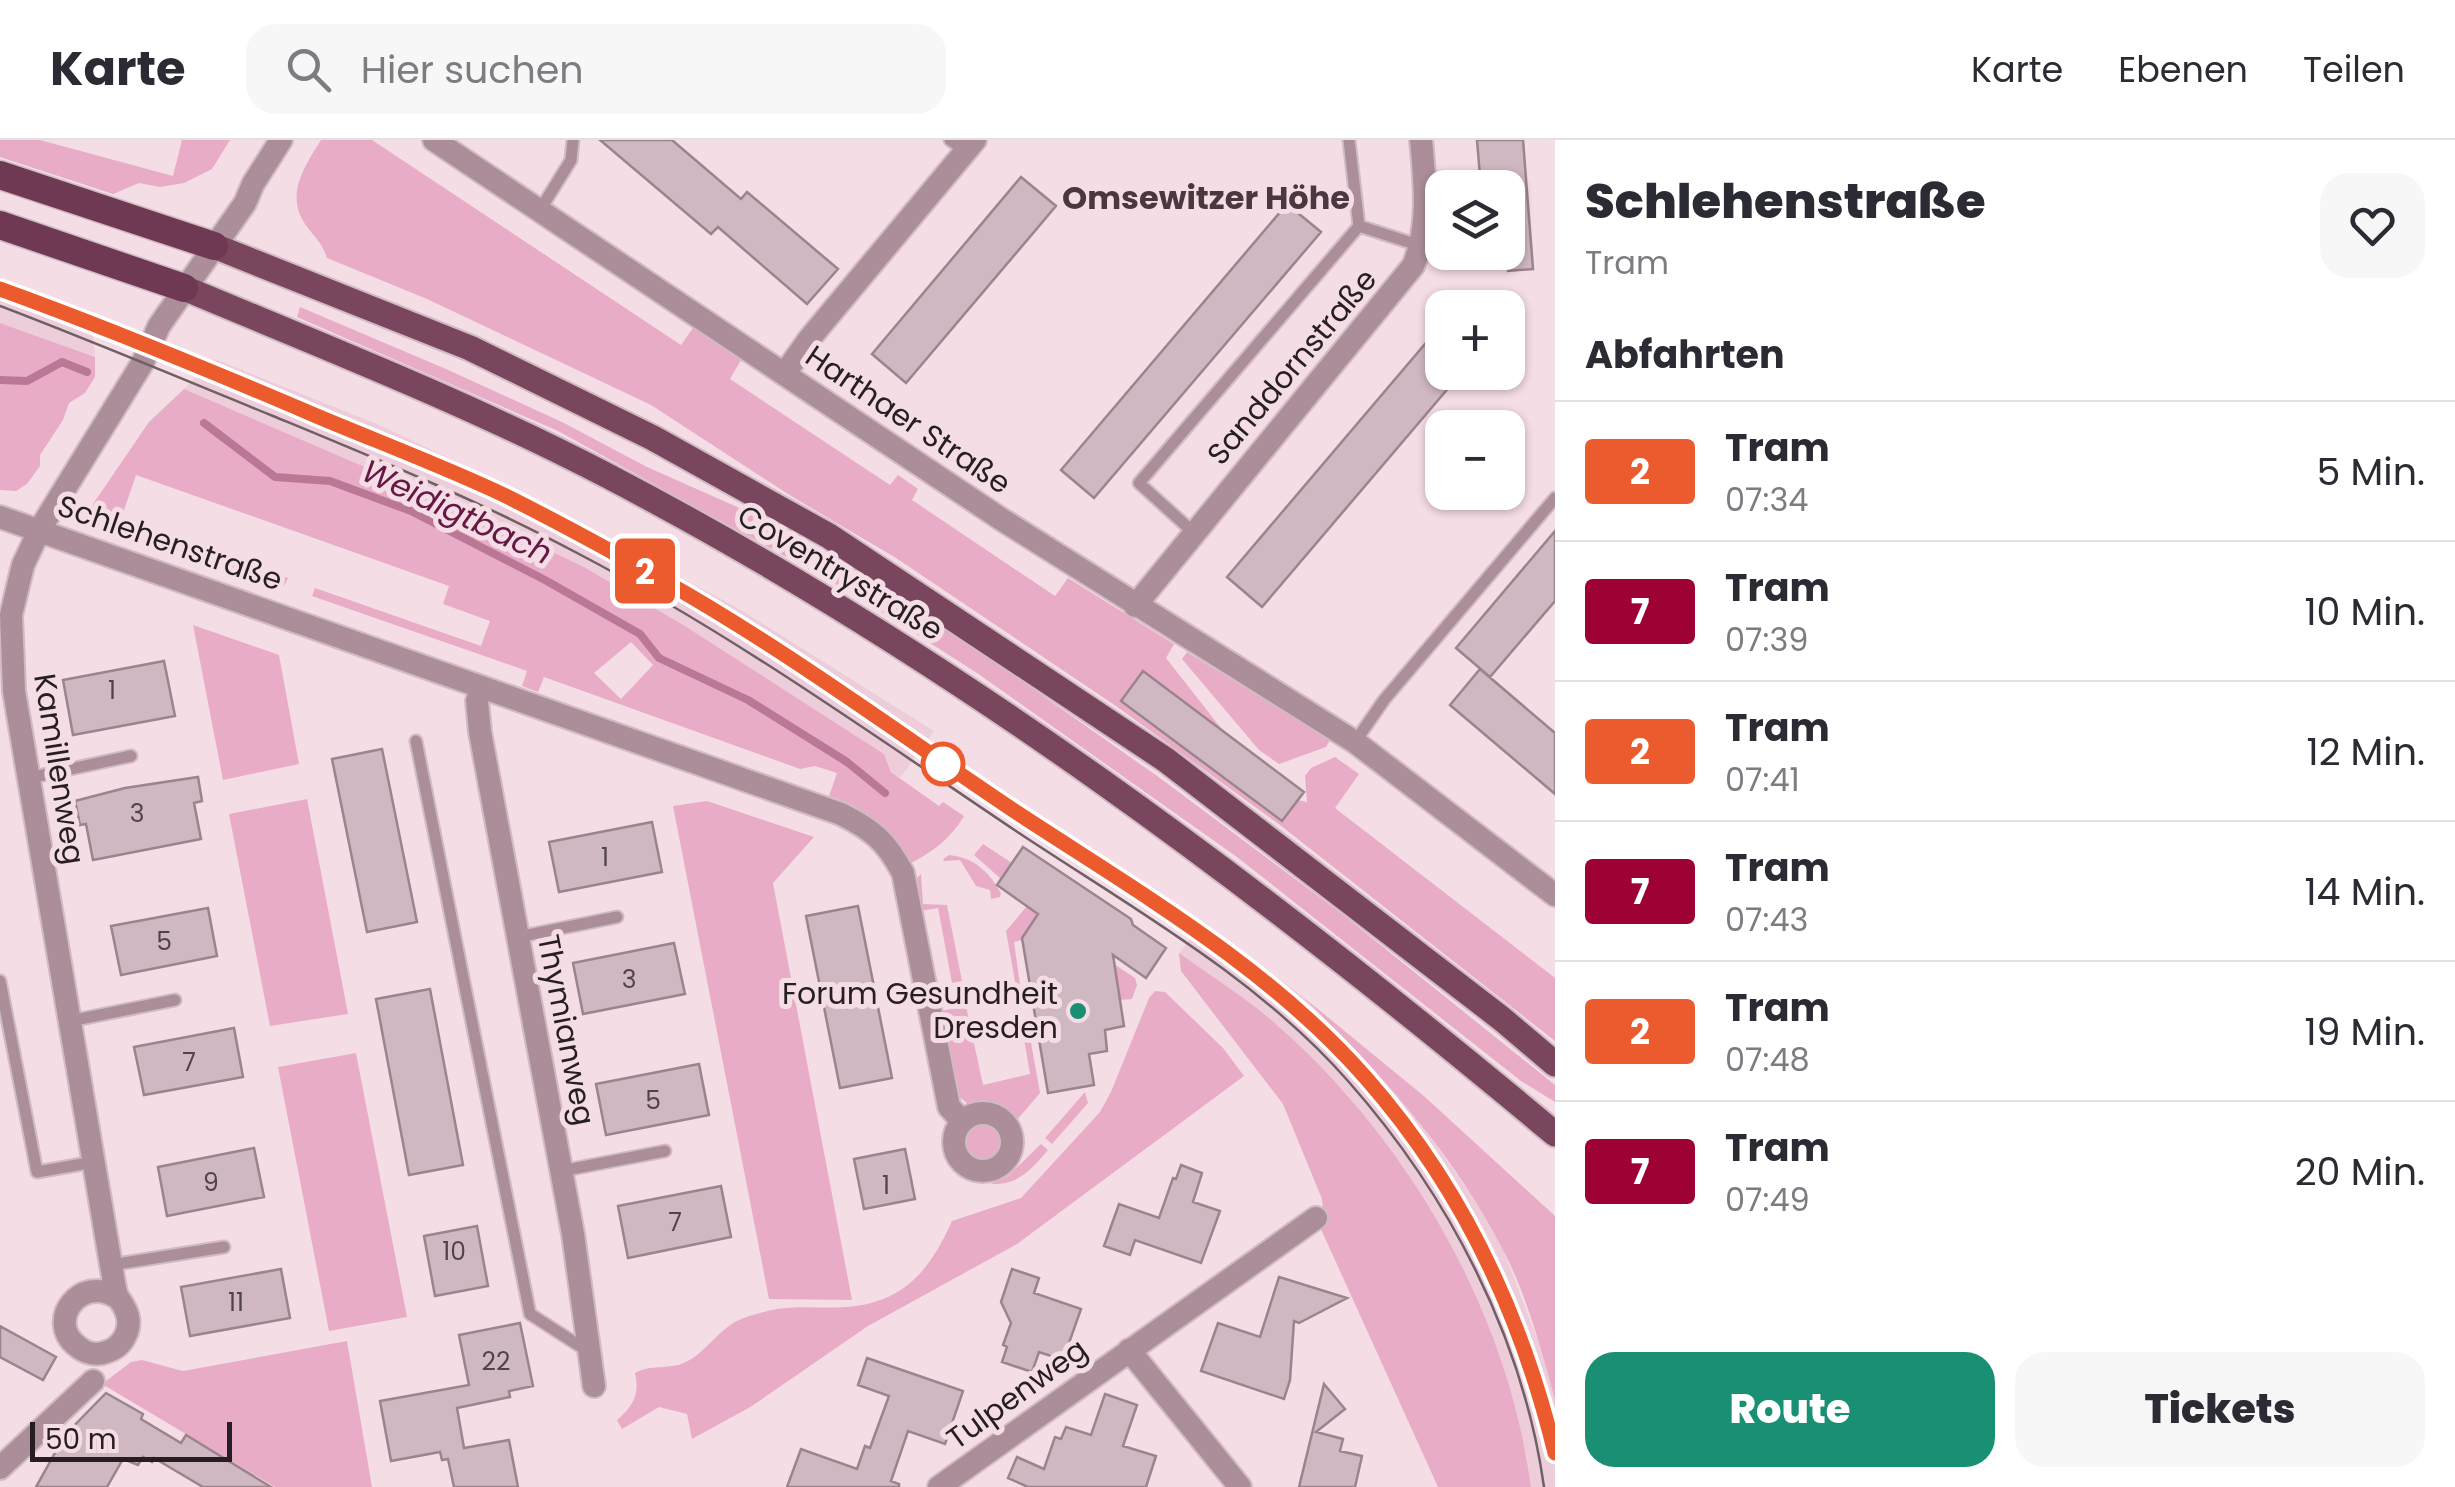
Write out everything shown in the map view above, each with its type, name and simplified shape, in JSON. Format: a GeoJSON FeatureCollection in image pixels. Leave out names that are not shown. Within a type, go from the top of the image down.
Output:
{"type":"FeatureCollection","features":[{"type":"Feature","properties":{"kind":"highway","name":"Coventrystraße"},"geometry":{"type":"LineString","coordinates":[[0,175],[214,246]]}},
{"type":"Feature","properties":{"kind":"highway","name":"Coventrystraße"},"geometry":{"type":"LineString","coordinates":[[0,225],[184,288]]}},
{"type":"Feature","properties":{"kind":"main road","name":"Coventrystraße"},"geometry":{"type":"LineString","coordinates":[[214,246],[470,348],[653,438],[829,536],[1166,760],[1555,1064]]}},
{"type":"Feature","properties":{"kind":"main road","name":"Coventrystraße"},"geometry":{"type":"LineString","coordinates":[[184,288],[501,424],[625,486],[869,625],[972,692],[1185,844],[1364,978],[1555,1134]]}},
{"type":"Feature","properties":{"kind":"street","name":"Kamillenweg"},"geometry":{"type":"LineString","coordinates":[[118,1298],[14,691],[12,615],[23,565],[40,529],[126,390],[159,326],[245,204],[253,184],[282,140]]}},
{"type":"Feature","properties":{"kind":"street","name":"Harthaer Straße"},"geometry":{"type":"LineString","coordinates":[[434,140],[1135,606],[1354,742],[1555,895]]}},
{"type":"Feature","properties":{"kind":"street","name":"Sanddornstraße"},"geometry":{"type":"LineString","coordinates":[[1135,606],[1401,286],[1422,246],[1425,192],[1421,140]]}},
{"type":"Feature","properties":{"kind":"street"},"geometry":{"type":"LineString","coordinates":[[785,373],[964,144]]}},
{"type":"Feature","properties":{"kind":"street","name":"Schlehenstraße"},"geometry":{"type":"LineString","coordinates":[[0,517],[841,814],[872,830],[892,852],[903,873],[949,1107],[962,1121]]}},
{"type":"Feature","properties":{"kind":"street","name":"Thymianweg"},"geometry":{"type":"LineString","coordinates":[[482,687],[477,701],[480,732],[561,1171],[594,1386]]}},
{"type":"Feature","properties":{"kind":"street","name":"Tulpenweg"},"geometry":{"type":"LineString","coordinates":[[939,1487],[1316,1218]]}},
{"type":"Feature","properties":{"kind":"street","name":"Tulpenweg"},"geometry":{"type":"LineString","coordinates":[[1130,1350],[1238,1484]]}},
{"type":"Feature","properties":{"kind":"street"},"geometry":{"type":"LineString","coordinates":[[0,1468],[93,1381]]}},
{"type":"Feature","properties":{"kind":"lane"},"geometry":{"type":"LineString","coordinates":[[540,210],[571,160],[573,140]]}},
{"type":"Feature","properties":{"kind":"lane"},"geometry":{"type":"LineString","coordinates":[[1194,532],[1138,483],[1358,226],[1349,140]]}},
{"type":"Feature","properties":{"kind":"lane"},"geometry":{"type":"LineString","coordinates":[[1358,226],[1422,246]]}},
{"type":"Feature","properties":{"kind":"lane"},"geometry":{"type":"LineString","coordinates":[[1354,742],[1384,700],[1555,498]]}},
{"type":"Feature","properties":{"kind":"lane"},"geometry":{"type":"LineString","coordinates":[[416,741],[530,1314],[589,1352]]}},
{"type":"Feature","properties":{"kind":"lane"},"geometry":{"type":"LineString","coordinates":[[29,778],[130,756]]}},
{"type":"Feature","properties":{"kind":"lane"},"geometry":{"type":"LineString","coordinates":[[518,937],[618,917]]}},
{"type":"Feature","properties":{"kind":"lane"},"geometry":{"type":"LineString","coordinates":[[0,982],[37,1172],[94,1162]]}},
{"type":"Feature","properties":{"kind":"lane"},"geometry":{"type":"LineString","coordinates":[[70,1021],[175,1000]]}},
{"type":"Feature","properties":{"kind":"lane"},"geometry":{"type":"LineString","coordinates":[[561,1171],[665,1151]]}},
{"type":"Feature","properties":{"kind":"lane"},"geometry":{"type":"LineString","coordinates":[[111,1266],[224,1247]]}},
{"type":"Feature","properties":{"kind":"shaded area"},"geometry":{"type":"Polygon","coordinates":[[[0,140],[40,140],[173,176],[182,140],[230,140],[212,169],[184,183],[160,187],[139,183],[113,194],[0,157],[0,140]]]}},
{"type":"Feature","properties":{"kind":"shaded area"},"geometry":{"type":"Polygon","coordinates":[[[321,140],[372,140],[681,345],[693,328],[741,360],[730,379],[890,485],[898,475],[918,489],[912,500],[1055,596],[1068,578],[1174,644],[1166,658],[1224,732],[1143,671],[1121,701],[1281,821],[1297,800],[1307,802],[1305,776],[1311,768],[1335,757],[1359,774],[1335,808],[1555,978],[1555,1041],[1280,825],[1116,706],[896,558],[791,496],[651,405],[427,299],[327,258],[299,213],[297,202],[300,181],[321,140]]]}},
{"type":"Feature","properties":{"kind":"shaded area"},"geometry":{"type":"Polygon","coordinates":[[[0,279],[91,312],[95,357],[0,323],[0,279]]]}},
{"type":"Feature","properties":{"kind":"shaded area"},"geometry":{"type":"Polygon","coordinates":[[[300,307],[446,369],[762,518],[860,576],[986,656],[1160,778],[1342,914],[1555,1085],[1555,1102],[1521,1081],[1237,857],[977,673],[853,594],[558,431],[297,317],[300,307]]]}},
{"type":"Feature","properties":{"kind":"shaded area"},"geometry":{"type":"Polygon","coordinates":[[[0,323],[95,357],[95,377],[85,393],[69,403],[63,420],[40,455],[40,466],[27,484],[16,491],[0,490],[0,323]]]}},
{"type":"Feature","properties":{"kind":"shaded area"},"geometry":{"type":"Polygon","coordinates":[[[215,359],[377,424],[534,498],[741,610],[934,731],[900,778],[891,771],[884,754],[685,626],[584,567],[474,514],[184,389],[215,359]]]}},
{"type":"Feature","properties":{"kind":"shaded area"},"geometry":{"type":"Polygon","coordinates":[[[184,389],[474,514],[584,567],[685,626],[884,754],[891,772],[939,806],[943,802],[964,816],[941,844],[911,863],[876,821],[829,796],[837,773],[815,766],[800,769],[544,677],[538,692],[522,686],[527,671],[312,596],[315,588],[481,646],[490,621],[443,604],[449,586],[136,475],[121,519],[288,578],[284,586],[118,526],[115,530],[100,525],[92,512],[93,504],[149,422],[184,389]],[[631,642],[594,673],[621,699],[653,665],[631,642]]]}},
{"type":"Feature","properties":{"kind":"shaded area"},"geometry":{"type":"Polygon","coordinates":[[[193,625],[279,655],[299,764],[223,780],[193,625]]]}},
{"type":"Feature","properties":{"kind":"shaded area"},"geometry":{"type":"Polygon","coordinates":[[[1187,652],[1330,740],[1326,747],[1279,764],[1259,750],[1182,659],[1187,652]]]}},
{"type":"Feature","properties":{"kind":"shaded area"},"geometry":{"type":"Polygon","coordinates":[[[307,799],[348,1014],[270,1026],[229,814],[307,799]]]}},
{"type":"Feature","properties":{"kind":"shaded area"},"geometry":{"type":"Polygon","coordinates":[[[707,801],[814,837],[773,883],[852,1300],[769,1299],[673,806],[707,801]]]}},
{"type":"Feature","properties":{"kind":"shaded area"},"geometry":{"type":"Polygon","coordinates":[[[983,844],[1012,863],[1001,879],[974,855],[983,844]]]}},
{"type":"Feature","properties":{"kind":"shaded area"},"geometry":{"type":"Polygon","coordinates":[[[949,855],[980,867],[996,885],[1000,897],[991,899],[990,890],[976,886],[960,860],[944,861],[949,855]]]}},
{"type":"Feature","properties":{"kind":"shaded area"},"geometry":{"type":"Polygon","coordinates":[[[921,874],[923,904],[947,905],[962,981],[952,983],[938,908],[920,911],[915,880],[921,874]]]}},
{"type":"Feature","properties":{"kind":"shaded area"},"geometry":{"type":"Polygon","coordinates":[[[1027,906],[1135,978],[1132,999],[1120,1000],[1041,931],[1025,933],[1022,940],[1014,942],[1021,992],[1017,993],[1006,931],[1027,906]]]}},
{"type":"Feature","properties":{"kind":"shaded area"},"geometry":{"type":"Polygon","coordinates":[[[1202,921],[1302,996],[1377,1070],[1413,1112],[1474,1199],[1503,1249],[1538,1341],[1555,1400],[1555,1487],[1531,1487],[1527,1457],[1499,1356],[1460,1264],[1407,1173],[1347,1094],[1277,1025],[1179,954],[1202,921]]]}},
{"type":"Feature","properties":{"kind":"shaded area"},"geometry":{"type":"Polygon","coordinates":[[[1179,953],[1266,1016],[1326,1072],[1370,1122],[1410,1177],[1445,1234],[1500,1358],[1519,1422],[1531,1487],[1438,1487],[1320,1227],[1324,1221],[1322,1199],[1283,1104],[1181,971],[1179,953]]]}},
{"type":"Feature","properties":{"kind":"shaded area"},"geometry":{"type":"Polygon","coordinates":[[[1155,991],[1165,992],[1223,1048],[1244,1076],[1017,1244],[868,1326],[752,1406],[692,1439],[687,1414],[659,1407],[622,1429],[617,1420],[634,1400],[635,1373],[686,1362],[733,1323],[754,1314],[786,1308],[846,1307],[884,1299],[924,1269],[952,1221],[1021,1198],[1100,1112],[1155,991]]]}},
{"type":"Feature","properties":{"kind":"shaded area"},"geometry":{"type":"Polygon","coordinates":[[[1302,996],[1425,1097],[1555,1216],[1555,1400],[1519,1284],[1482,1212],[1412,1114],[1302,996]]]}},
{"type":"Feature","properties":{"kind":"shaded area"},"geometry":{"type":"Polygon","coordinates":[[[966,1006],[983,1085],[1030,1074],[1024,1039],[1030,1037],[1040,1093],[1017,1120],[995,1104],[968,1104],[956,1094],[940,1011],[966,1006]]]}},
{"type":"Feature","properties":{"kind":"shaded area"},"geometry":{"type":"Polygon","coordinates":[[[356,1053],[407,1317],[329,1331],[278,1067],[356,1053]]]}},
{"type":"Feature","properties":{"kind":"shaded area"},"geometry":{"type":"Polygon","coordinates":[[[1085,1092],[1088,1103],[1052,1144],[1045,1138],[1085,1092]]]}},
{"type":"Feature","properties":{"kind":"shaded area"},"geometry":{"type":"Polygon","coordinates":[[[983,1125],[996,1130],[1001,1143],[996,1156],[983,1161],[970,1156],[965,1143],[970,1130],[983,1125]]]}},
{"type":"Feature","properties":{"kind":"shaded area"},"geometry":{"type":"Polygon","coordinates":[[[1041,1144],[1048,1150],[1030,1170],[1009,1182],[991,1184],[1008,1176],[1041,1144]]]}},
{"type":"Feature","properties":{"kind":"shaded area"},"geometry":{"type":"Polygon","coordinates":[[[347,1341],[372,1487],[275,1487],[102,1384],[131,1362],[142,1360],[183,1371],[347,1341]]]}},
{"type":"Feature","properties":{"kind":"building"},"geometry":{"type":"Polygon","coordinates":[[[600,140],[672,140],[741,199],[747,192],[838,269],[807,304],[718,227],[711,234],[600,140]]]}},
{"type":"Feature","properties":{"kind":"building"},"geometry":{"type":"Polygon","coordinates":[[[1477,140],[1523,140],[1533,269],[1525,270],[1525,170],[1480,170],[1477,140]]]}},
{"type":"Feature","properties":{"kind":"building"},"geometry":{"type":"Polygon","coordinates":[[[1021,177],[1056,206],[906,383],[872,354],[1021,177]]]}},
{"type":"Feature","properties":{"kind":"building"},"geometry":{"type":"Polygon","coordinates":[[[1287,204],[1321,232],[1094,498],[1061,470],[1287,204]]]}},
{"type":"Feature","properties":{"kind":"building"},"geometry":{"type":"Polygon","coordinates":[[[1425,344],[1425,390],[1447,390],[1430,410],[1425,410],[1425,415],[1262,607],[1227,577],[1425,344]]]}},
{"type":"Feature","properties":{"kind":"building"},"geometry":{"type":"Polygon","coordinates":[[[1555,531],[1555,601],[1490,677],[1456,648],[1555,531]]]}},
{"type":"Feature","properties":{"kind":"building"},"geometry":{"type":"Polygon","coordinates":[[[164,661],[175,716],[73,735],[63,680],[164,661]]]}},
{"type":"Feature","properties":{"kind":"building"},"geometry":{"type":"Polygon","coordinates":[[[1480,669],[1555,733],[1555,794],[1450,705],[1480,669]]]}},
{"type":"Feature","properties":{"kind":"building"},"geometry":{"type":"Polygon","coordinates":[[[1143,671],[1304,792],[1282,821],[1121,701],[1143,671]]]}},
{"type":"Feature","properties":{"kind":"building"},"geometry":{"type":"Polygon","coordinates":[[[382,749],[417,922],[367,932],[332,759],[382,749]]]}},
{"type":"Feature","properties":{"kind":"building"},"geometry":{"type":"Polygon","coordinates":[[[198,777],[202,801],[194,803],[201,839],[93,860],[86,824],[80,825],[75,801],[125,788],[198,777]]]}},
{"type":"Feature","properties":{"kind":"building"},"geometry":{"type":"Polygon","coordinates":[[[652,822],[662,872],[559,892],[549,842],[652,822]]]}},
{"type":"Feature","properties":{"kind":"building"},"geometry":{"type":"Polygon","coordinates":[[[1023,847],[1131,919],[1133,925],[1166,948],[1146,978],[1113,955],[1124,1026],[1105,1030],[1107,1051],[1089,1054],[1094,1085],[1048,1093],[1022,938],[1038,914],[997,885],[1023,847]]]}},
{"type":"Feature","properties":{"kind":"building"},"geometry":{"type":"Polygon","coordinates":[[[858,906],[892,1078],[840,1088],[806,916],[858,906]]]}},
{"type":"Feature","properties":{"kind":"building"},"geometry":{"type":"Polygon","coordinates":[[[208,908],[217,956],[121,975],[111,926],[208,908]]]}},
{"type":"Feature","properties":{"kind":"building"},"geometry":{"type":"Polygon","coordinates":[[[674,943],[685,994],[583,1014],[573,963],[674,943]]]}},
{"type":"Feature","properties":{"kind":"building"},"geometry":{"type":"Polygon","coordinates":[[[430,989],[463,1165],[409,1175],[376,999],[430,989]]]}},
{"type":"Feature","properties":{"kind":"building"},"geometry":{"type":"Polygon","coordinates":[[[234,1028],[243,1077],[144,1095],[134,1047],[234,1028]]]}},
{"type":"Feature","properties":{"kind":"building"},"geometry":{"type":"Polygon","coordinates":[[[699,1064],[709,1115],[606,1135],[596,1084],[699,1064]]]}},
{"type":"Feature","properties":{"kind":"building"},"geometry":{"type":"Polygon","coordinates":[[[254,1148],[264,1197],[167,1216],[158,1167],[254,1148]]]}},
{"type":"Feature","properties":{"kind":"building"},"geometry":{"type":"Polygon","coordinates":[[[905,1149],[915,1199],[864,1209],[854,1159],[905,1149]]]}},
{"type":"Feature","properties":{"kind":"building"},"geometry":{"type":"Polygon","coordinates":[[[1181,1165],[1202,1173],[1193,1202],[1220,1211],[1201,1263],[1135,1240],[1130,1255],[1104,1246],[1119,1204],[1159,1218],[1181,1165]]]}},
{"type":"Feature","properties":{"kind":"building"},"geometry":{"type":"Polygon","coordinates":[[[721,1186],[731,1237],[628,1258],[618,1206],[721,1186]]]}},
{"type":"Feature","properties":{"kind":"building"},"geometry":{"type":"Polygon","coordinates":[[[477,1226],[488,1286],[435,1296],[424,1236],[477,1226]]]}},
{"type":"Feature","properties":{"kind":"building"},"geometry":{"type":"Polygon","coordinates":[[[281,1269],[290,1318],[190,1336],[181,1287],[281,1269]]]}},
{"type":"Feature","properties":{"kind":"building"},"geometry":{"type":"Polygon","coordinates":[[[1012,1269],[1039,1278],[1034,1293],[1081,1309],[1063,1360],[1039,1352],[1032,1372],[1002,1362],[1011,1323],[1001,1302],[1012,1269]]]}},
{"type":"Feature","properties":{"kind":"building"},"geometry":{"type":"Polygon","coordinates":[[[1279,1277],[1347,1298],[1299,1323],[1294,1321],[1290,1380],[1284,1399],[1201,1371],[1218,1323],[1260,1337],[1279,1277]]]}},
{"type":"Feature","properties":{"kind":"building"},"geometry":{"type":"Polygon","coordinates":[[[520,1323],[533,1386],[509,1391],[510,1397],[457,1408],[464,1448],[509,1440],[518,1487],[454,1487],[448,1459],[442,1460],[440,1452],[391,1461],[380,1401],[469,1385],[459,1335],[520,1323]]]}},
{"type":"Feature","properties":{"kind":"building"},"geometry":{"type":"Polygon","coordinates":[[[0,1326],[56,1357],[43,1380],[0,1357],[0,1326]]]}},
{"type":"Feature","properties":{"kind":"building"},"geometry":{"type":"Polygon","coordinates":[[[867,1358],[963,1391],[945,1444],[908,1431],[891,1481],[899,1487],[787,1487],[801,1449],[857,1469],[865,1446],[870,1448],[889,1396],[858,1385],[867,1358]]]}},
{"type":"Feature","properties":{"kind":"building"},"geometry":{"type":"Polygon","coordinates":[[[1324,1384],[1345,1409],[1316,1432],[1343,1439],[1340,1451],[1362,1456],[1355,1487],[1299,1487],[1324,1384]]]}},
{"type":"Feature","properties":{"kind":"building"},"geometry":{"type":"Polygon","coordinates":[[[106,1393],[143,1414],[141,1419],[181,1443],[186,1435],[271,1487],[203,1487],[154,1458],[152,1462],[143,1457],[138,1465],[123,1459],[107,1487],[36,1487],[65,1435],[106,1393]]]}},
{"type":"Feature","properties":{"kind":"building"},"geometry":{"type":"Polygon","coordinates":[[[1105,1394],[1137,1405],[1123,1446],[1156,1456],[1146,1487],[1028,1487],[1008,1478],[1017,1457],[1044,1469],[1055,1437],[1061,1439],[1066,1427],[1091,1435],[1105,1394]]]}},
{"type":"Feature","properties":{"kind":"waterway","name":"Weidigtbach"},"geometry":{"type":"LineString","coordinates":[[0,380],[27,381],[62,362],[87,372]]}},
{"type":"Feature","properties":{"kind":"waterway","name":"Weidigtbach"},"geometry":{"type":"LineString","coordinates":[[204,423],[275,477],[330,481],[411,511],[545,580],[640,634],[659,658],[748,700],[847,762],[885,793]]}},
{"type":"Feature","properties":{"kind":"tram line"},"geometry":{"type":"LineString","coordinates":[[0,289],[421,459],[587,538],[750,635],[1219,948],[1313,1025],[1357,1069],[1399,1117],[1453,1194],[1514,1319],[1555,1453]]}},
{"type":"Feature","properties":{"kind":"tram line","name":"2"},"geometry":{"type":"LineString","coordinates":[[0,289],[150,346],[406,453],[502,494],[586,538],[777,650],[1240,962],[1322,1030],[1366,1077],[1426,1153],[1469,1222],[1500,1283],[1528,1354],[1555,1453]]}},
{"type":"Feature","properties":{"kind":"tram line"},"geometry":{"type":"LineString","coordinates":[[0,306],[389,465],[579,554],[801,686],[1233,976],[1274,1009],[1348,1081],[1418,1171],[1448,1220],[1476,1270],[1519,1376],[1544,1487]]}},
{"type":"Feature","properties":{"kind":"place","name":"Forum Gesundheit Dresden"},"geometry":{"type":"Point","coordinates":[1078,1011]}},
{"type":"Feature","properties":{"kind":"district","name":"Omsewitzer Höhe"},"geometry":{"type":"Point","coordinates":[1206,198]}}]}
